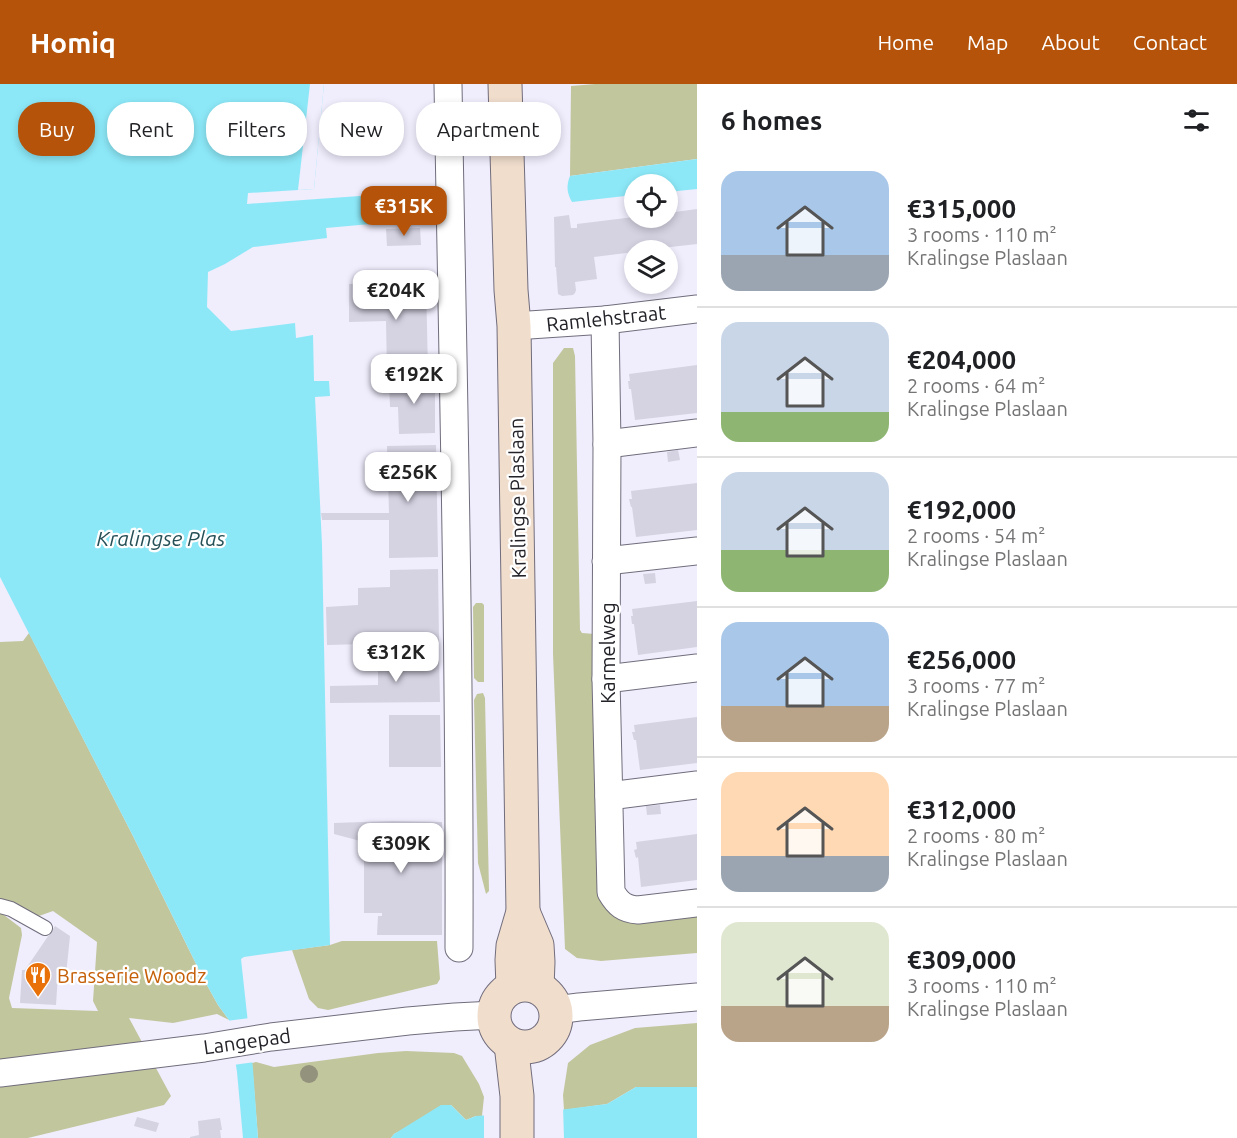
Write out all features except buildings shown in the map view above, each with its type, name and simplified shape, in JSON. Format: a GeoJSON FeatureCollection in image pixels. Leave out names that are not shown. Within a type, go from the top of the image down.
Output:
{"type":"FeatureCollection","features":[{"type":"Feature","properties":{"kind":"main road","name":"Kralingse Plaslaan"},"geometry":{"type":"LineString","coordinates":[[505,84],[511,290],[525,326],[523,912],[513,946],[512,960],[535,995]]}},
{"type":"Feature","properties":{"kind":"main road"},"geometry":{"type":"LineString","coordinates":[[505,991],[535,995],[555,1026],[551,1033],[546,1039],[522,1045],[504,1039],[495,1024],[495,1006],[499,998],[505,991]]}},
{"type":"Feature","properties":{"kind":"main road"},"geometry":{"type":"LineString","coordinates":[[522,1045],[525,1096],[534,1138]]}},
{"type":"Feature","properties":{"kind":"main road"},"geometry":{"type":"LineString","coordinates":[[518,1138],[525,1096]]}},
{"type":"Feature","properties":{"kind":"street"},"geometry":{"type":"LineString","coordinates":[[448,84],[457,592],[459,948]]}},
{"type":"Feature","properties":{"kind":"street","name":"Ramlehstraat"},"geometry":{"type":"LineString","coordinates":[[525,326],[605,320],[697,309]]}},
{"type":"Feature","properties":{"kind":"street","name":"Karmelweg"},"geometry":{"type":"LineString","coordinates":[[605,320],[606,678],[611,892],[619,904],[625,908],[638,910],[697,903]]}},
{"type":"Feature","properties":{"kind":"street"},"geometry":{"type":"LineString","coordinates":[[607,444],[697,433]]}},
{"type":"Feature","properties":{"kind":"street"},"geometry":{"type":"LineString","coordinates":[[606,561],[697,551]]}},
{"type":"Feature","properties":{"kind":"street"},"geometry":{"type":"LineString","coordinates":[[606,678],[697,668]]}},
{"type":"Feature","properties":{"kind":"street"},"geometry":{"type":"LineString","coordinates":[[609,796],[697,784]]}},
{"type":"Feature","properties":{"kind":"street"},"geometry":{"type":"LineString","coordinates":[[535,995],[579,1007],[697,997]]}},
{"type":"Feature","properties":{"kind":"street","name":"Langepad"},"geometry":{"type":"LineString","coordinates":[[0,1072],[408,1021],[494,1015]]}},
{"type":"Feature","properties":{"kind":"lane"},"geometry":{"type":"LineString","coordinates":[[0,906],[11,909],[45,928]]}},
{"type":"Feature","properties":{"kind":"green space"},"geometry":{"type":"Polygon","coordinates":[[[697,84],[697,159],[570,176],[571,86],[697,84]]]}},
{"type":"Feature","properties":{"kind":"green space"},"geometry":{"type":"Polygon","coordinates":[[[564,348],[573,348],[575,356],[580,630],[582,633],[595,634],[598,893],[697,914],[697,953],[601,961],[577,958],[565,949],[553,654],[553,363],[564,348]]]}},
{"type":"Feature","properties":{"kind":"green space"},"geometry":{"type":"Polygon","coordinates":[[[476,603],[484,605],[484,682],[478,682],[474,678],[473,607],[476,603]]]}},
{"type":"Feature","properties":{"kind":"green space"},"geometry":{"type":"Polygon","coordinates":[[[29,633],[203,978],[229,1020],[217,1014],[173,1023],[129,1018],[171,1096],[164,1105],[28,1138],[0,1138],[0,912],[21,928],[22,935],[9,998],[12,1008],[98,1011],[93,1001],[97,942],[53,911],[39,916],[0,901],[0,642],[23,641],[29,633]]]}},
{"type":"Feature","properties":{"kind":"green space"},"geometry":{"type":"Polygon","coordinates":[[[483,693],[485,698],[489,891],[486,894],[478,863],[474,700],[477,694],[483,693]]]}},
{"type":"Feature","properties":{"kind":"green space"},"geometry":{"type":"Polygon","coordinates":[[[342,941],[437,941],[440,979],[437,984],[328,1010],[318,1008],[309,999],[292,950],[330,945],[342,941]]]}},
{"type":"Feature","properties":{"kind":"green space"},"geometry":{"type":"Polygon","coordinates":[[[697,1023],[697,1087],[636,1087],[607,1104],[564,1110],[563,1095],[568,1063],[590,1045],[635,1028],[697,1023]]]}},
{"type":"Feature","properties":{"kind":"green space"},"geometry":{"type":"Polygon","coordinates":[[[406,1051],[454,1053],[462,1056],[484,1097],[482,1116],[466,1120],[451,1105],[394,1134],[391,1138],[258,1138],[252,1063],[274,1067],[406,1051]]]}},
{"type":"Feature","properties":{"kind":"water","name":"Kralingse Plas"},"geometry":{"type":"Polygon","coordinates":[[[0,84],[324,84],[322,102],[319,102],[319,136],[314,189],[248,193],[247,204],[402,193],[404,221],[326,228],[327,238],[253,247],[208,272],[207,307],[231,331],[295,323],[296,338],[313,335],[314,381],[329,381],[330,396],[315,397],[322,545],[330,945],[241,959],[258,1138],[243,1138],[237,1072],[229,1020],[203,978],[0,577],[0,84]]]}},
{"type":"Feature","properties":{"kind":"water"},"geometry":{"type":"Polygon","coordinates":[[[697,159],[697,189],[678,191],[678,174],[624,174],[624,196],[572,202],[568,192],[570,176],[697,159]]]}},
{"type":"Feature","properties":{"kind":"water"},"geometry":{"type":"Polygon","coordinates":[[[636,1087],[697,1087],[697,1138],[391,1138],[441,1105],[451,1105],[466,1120],[476,1116],[551,1111],[607,1104],[636,1087]]]}},
{"type":"Feature","properties":{"kind":"pier"},"geometry":{"type":"Polygon","coordinates":[[[310,84],[324,84],[322,102],[319,102],[319,136],[314,189],[298,190],[302,156],[307,156],[307,110],[310,84]]]}},
{"type":"Feature","properties":{"kind":"pier"},"geometry":{"type":"Polygon","coordinates":[[[250,1018],[255,1062],[233,1065],[226,1021],[250,1018]]]}},
{"type":"Feature","properties":{"kind":"pier"},"geometry":{"type":"Polygon","coordinates":[[[563,1107],[564,1138],[484,1138],[484,1113],[563,1107]]]}},
{"type":"Feature","properties":{"kind":"place","name":"Brasserie Woodz"},"geometry":{"type":"Point","coordinates":[38,998]}}]}
